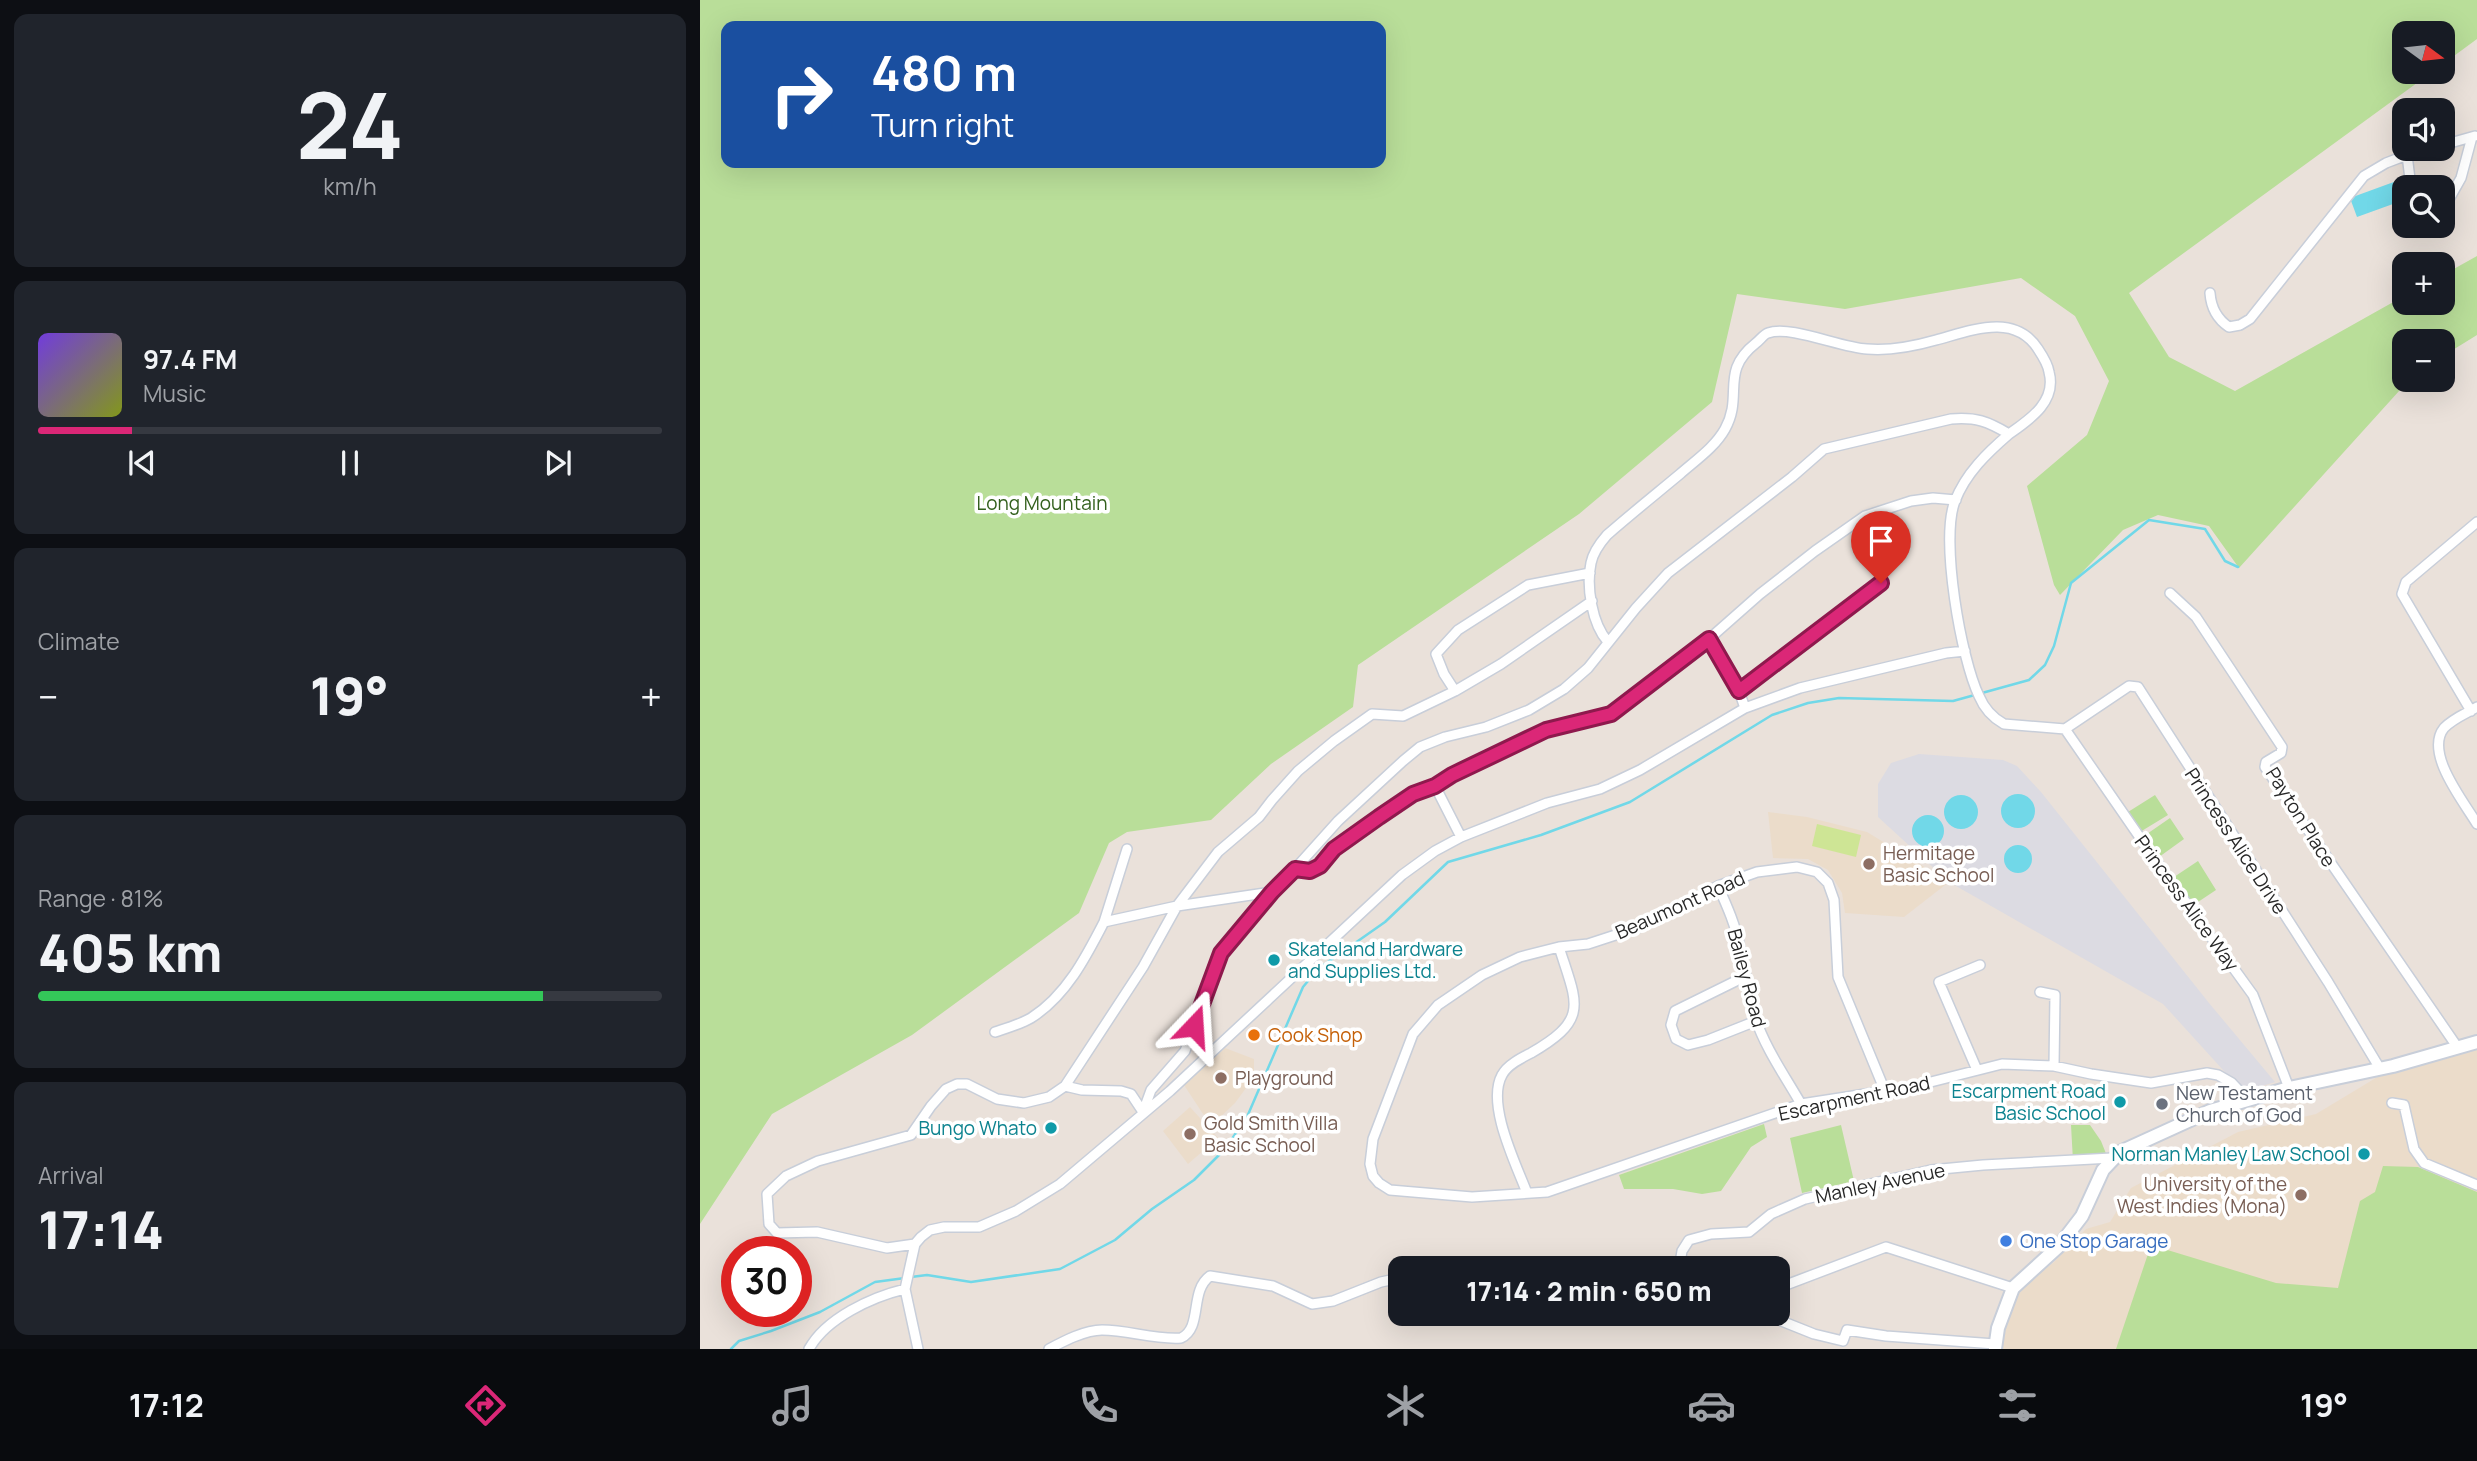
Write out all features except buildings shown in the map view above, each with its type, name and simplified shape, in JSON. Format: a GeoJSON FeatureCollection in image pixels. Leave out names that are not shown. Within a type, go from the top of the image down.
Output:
{"type":"FeatureCollection","features":[{"type":"Feature","properties":{"kind":"street"},"geometry":{"type":"LineString","coordinates":[[2455,142],[2474,136]]}},
{"type":"Feature","properties":{"kind":"street"},"geometry":{"type":"LineString","coordinates":[[2455,189],[2474,136]]}},
{"type":"Feature","properties":{"kind":"street"},"geometry":{"type":"LineString","coordinates":[[2210,293],[2211,304],[2223,323],[2230,327],[2250,319],[2364,176],[2392,161]]}},
{"type":"Feature","properties":{"kind":"street"},"geometry":{"type":"LineString","coordinates":[[1608,642],[1600,633],[1592,601],[1590,573],[1596,550],[1607,535],[1716,442],[1729,419],[1734,391],[1732,382],[1738,359],[1767,333],[1784,332],[1867,349],[1911,345],[1977,329],[2003,326],[2031,339],[2049,372],[2050,386],[2041,409],[1975,466],[1956,500],[1951,519],[1951,554],[1965,651],[1978,694],[1996,719],[2004,723],[2065,729]]}},
{"type":"Feature","properties":{"kind":"street"},"geometry":{"type":"LineString","coordinates":[[1143,1112],[1151,1090],[1185,1051],[1221,953],[1272,892],[1338,821],[1420,747],[1445,737],[1486,727],[1529,710],[1563,689],[1588,668],[1668,573],[1824,449],[1951,419],[1973,417],[2009,434]]}},
{"type":"Feature","properties":{"kind":"street"},"geometry":{"type":"LineString","coordinates":[[1295,869],[1310,871],[1320,866],[1334,849],[1413,794],[1435,786],[1452,775],[1546,730],[1611,714],[1709,639],[1804,559],[1865,516],[1911,501],[1933,498],[1956,500]]}},
{"type":"Feature","properties":{"kind":"street"},"geometry":{"type":"LineString","coordinates":[[2477,522],[2406,582],[2402,589],[2402,594],[2474,709],[2446,725],[2438,739],[2437,747],[2442,765],[2477,824]]}},
{"type":"Feature","properties":{"kind":"street"},"geometry":{"type":"LineString","coordinates":[[1455,691],[1436,654],[1458,630],[1528,585],[1590,573]]}},
{"type":"Feature","properties":{"kind":"street"},"geometry":{"type":"LineString","coordinates":[[1739,691],[1881,583]]}},
{"type":"Feature","properties":{"kind":"street","name":"Payton Place"},"geometry":{"type":"LineString","coordinates":[[2170,593],[2196,617],[2282,747],[2281,753],[2266,762],[2265,766],[2458,1048]]}},
{"type":"Feature","properties":{"kind":"street"},"geometry":{"type":"LineString","coordinates":[[1592,601],[1501,664],[1455,691],[1403,716],[1372,714],[1298,771],[1259,817],[1218,852],[1177,906],[1143,967],[1065,1086],[1049,1097],[1024,1103],[997,1099],[967,1084],[957,1084],[946,1090],[931,1106],[911,1135],[818,1161],[786,1177],[766,1194],[769,1224],[777,1233],[817,1232],[887,1248],[915,1244],[930,1230],[979,1227],[1016,1211],[1060,1184],[1100,1152],[1170,1091],[1402,874],[1435,851],[1461,837],[1547,803],[1600,789],[1640,771],[1745,708],[1800,688],[1946,653],[1965,651]]}},
{"type":"Feature","properties":{"kind":"street"},"geometry":{"type":"LineString","coordinates":[[1709,639],[1739,691],[1745,708]]}},
{"type":"Feature","properties":{"kind":"street","name":"Princess Alice Drive"},"geometry":{"type":"LineString","coordinates":[[2065,729],[2129,686],[2138,687],[2328,982],[2379,1068]]}},
{"type":"Feature","properties":{"kind":"street","name":"Princess Alice Way"},"geometry":{"type":"LineString","coordinates":[[2065,729],[2253,995],[2289,1088]]}},
{"type":"Feature","properties":{"kind":"street"},"geometry":{"type":"LineString","coordinates":[[1435,786],[1461,837]]}},
{"type":"Feature","properties":{"kind":"street"},"geometry":{"type":"LineString","coordinates":[[995,1031],[1030,1018],[1056,999],[1086,957],[1104,922],[1127,849]]}},
{"type":"Feature","properties":{"kind":"street","name":"Beaumont Road"},"geometry":{"type":"LineString","coordinates":[[1379,1183],[1373,1176],[1370,1164],[1373,1139],[1413,1034],[1438,1004],[1482,975],[1520,957],[1559,947],[1588,944],[1640,927],[1718,886],[1757,872],[1797,867],[1817,872],[1828,883],[1834,900],[1838,977],[1885,1091]]}},
{"type":"Feature","properties":{"kind":"street","name":"Bailey Road"},"geometry":{"type":"LineString","coordinates":[[1718,886],[1740,946],[1756,1021],[1769,1050],[1801,1104]]}},
{"type":"Feature","properties":{"kind":"street"},"geometry":{"type":"LineString","coordinates":[[1104,922],[1177,906],[1272,892]]}},
{"type":"Feature","properties":{"kind":"street"},"geometry":{"type":"LineString","coordinates":[[1527,1193],[1500,1120],[1498,1089],[1502,1075],[1515,1062],[1560,1035],[1571,1022],[1574,1006],[1571,986],[1559,947]]}},
{"type":"Feature","properties":{"kind":"street"},"geometry":{"type":"LineString","coordinates":[[1976,1070],[1939,982],[1980,965]]}},
{"type":"Feature","properties":{"kind":"street"},"geometry":{"type":"LineString","coordinates":[[1746,976],[1675,1010],[1671,1025],[1676,1039],[1688,1045],[1756,1021]]}},
{"type":"Feature","properties":{"kind":"street"},"geometry":{"type":"LineString","coordinates":[[2040,992],[2055,995],[2054,1066]]}},
{"type":"Feature","properties":{"kind":"street"},"geometry":{"type":"LineString","coordinates":[[1790,1324],[1843,1341],[1846,1331],[1849,1330],[1995,1346],[2004,1308],[2013,1289],[2059,1246],[2082,1216],[2102,1170],[2112,1158],[2139,1142],[2210,1111],[2247,1099],[2393,1066],[2477,1042]]}},
{"type":"Feature","properties":{"kind":"street","name":"Escarpment Road"},"geometry":{"type":"LineString","coordinates":[[1379,1183],[1390,1190],[1420,1194],[1472,1196],[1547,1192],[1801,1104],[1911,1087],[2002,1064],[2054,1066],[2151,1083],[2207,1073],[2218,1075],[2232,1083],[2247,1099]]}},
{"type":"Feature","properties":{"kind":"street"},"geometry":{"type":"LineString","coordinates":[[1065,1086],[1131,1094],[1143,1112]]}},
{"type":"Feature","properties":{"kind":"street"},"geometry":{"type":"LineString","coordinates":[[2392,1103],[2404,1105],[2414,1149],[2424,1163],[2477,1185]]}},
{"type":"Feature","properties":{"kind":"street","name":"Manley Avenue"},"geometry":{"type":"LineString","coordinates":[[1681,1256],[1689,1240],[1710,1234],[1749,1232],[1771,1214],[1805,1199],[1931,1170],[2112,1158]]}},
{"type":"Feature","properties":{"kind":"street"},"geometry":{"type":"LineString","coordinates":[[915,1244],[906,1285],[918,1349]]}},
{"type":"Feature","properties":{"kind":"street"},"geometry":{"type":"LineString","coordinates":[[1790,1283],[1886,1247],[2013,1289]]}},
{"type":"Feature","properties":{"kind":"street"},"geometry":{"type":"LineString","coordinates":[[1049,1349],[1089,1332],[1103,1330],[1148,1338],[1181,1338],[1191,1330],[1199,1286],[1210,1276],[1272,1286],[1312,1304],[1333,1301],[1388,1281]]}},
{"type":"Feature","properties":{"kind":"street"},"geometry":{"type":"LineString","coordinates":[[809,1349],[820,1333],[846,1314],[906,1285]]}},
{"type":"Feature","properties":{"kind":"shaded area"},"geometry":{"type":"Polygon","coordinates":[[[1919,754],[2003,760],[2017,766],[2041,792],[2275,1082],[2243,1092],[2163,1004],[1949,882],[1878,817],[1878,784],[1891,763],[1919,754]]]}},
{"type":"Feature","properties":{"kind":"shaded area","name":"Hermitage Basic School"},"geometry":{"type":"Polygon","coordinates":[[[1768,812],[1807,817],[1867,832],[1949,882],[1904,917],[1845,913],[1842,893],[1828,870],[1808,859],[1773,858],[1768,812]]]}},
{"type":"Feature","properties":{"kind":"shaded area","name":"University of the West Indies (Mona)"},"geometry":{"type":"Polygon","coordinates":[[[2477,1047],[2477,1349],[1988,1349],[2022,1286],[2053,1263],[2086,1229],[2110,1222],[2131,1188],[2238,1132],[2316,1114],[2399,1064],[2477,1047]]]}},
{"type":"Feature","properties":{"kind":"shaded area","name":"Playground"},"geometry":{"type":"Polygon","coordinates":[[[1225,1048],[1254,1059],[1254,1071],[1235,1103],[1214,1123],[1203,1114],[1184,1085],[1225,1048]]]}},
{"type":"Feature","properties":{"kind":"shaded area","name":"Gold Smith Villa Basic School"},"geometry":{"type":"Polygon","coordinates":[[[1190,1107],[1218,1138],[1188,1164],[1163,1131],[1190,1107]]]}},
{"type":"Feature","properties":{"kind":"green space","name":"Long Mountain"},"geometry":{"type":"Polygon","coordinates":[[[700,0],[2477,0],[2477,39],[2455,55],[2455,21],[2392,21],[2392,84],[2416,84],[2396,98],[2392,98],[2392,101],[2129,293],[2169,357],[2235,391],[2392,303],[2392,315],[2455,315],[2455,268],[2477,256],[2477,335],[2455,349],[2455,329],[2392,329],[2392,392],[2398,392],[2239,568],[2209,526],[2158,515],[2123,530],[2060,595],[2054,585],[2027,486],[2087,435],[2109,381],[2075,316],[2021,278],[1845,309],[1737,294],[1712,402],[1579,514],[1358,665],[1353,707],[1271,764],[1211,820],[1127,832],[1109,843],[1079,913],[912,1035],[772,1114],[700,1224],[700,0]]]}},
{"type":"Feature","properties":{"kind":"green space"},"geometry":{"type":"Polygon","coordinates":[[[2155,795],[2168,815],[2140,832],[2128,812],[2155,795]]]}},
{"type":"Feature","properties":{"kind":"green space"},"geometry":{"type":"Polygon","coordinates":[[[2170,818],[2184,839],[2159,857],[2144,836],[2170,818]]]}},
{"type":"Feature","properties":{"kind":"green space"},"geometry":{"type":"Polygon","coordinates":[[[1817,824],[1861,835],[1856,857],[1812,846],[1817,824]]]}},
{"type":"Feature","properties":{"kind":"green space"},"geometry":{"type":"Polygon","coordinates":[[[2198,861],[2216,890],[2192,906],[2174,877],[2198,861]]]}},
{"type":"Feature","properties":{"kind":"green space"},"geometry":{"type":"Polygon","coordinates":[[[1764,1124],[1767,1137],[1751,1147],[1721,1191],[1702,1194],[1673,1189],[1624,1189],[1619,1175],[1764,1124]]]}},
{"type":"Feature","properties":{"kind":"green space"},"geometry":{"type":"Polygon","coordinates":[[[1841,1125],[1854,1181],[1802,1193],[1790,1138],[1841,1125]]]}},
{"type":"Feature","properties":{"kind":"green space"},"geometry":{"type":"Polygon","coordinates":[[[2071,1125],[2090,1125],[2107,1156],[2073,1161],[2071,1125]]]}},
{"type":"Feature","properties":{"kind":"green space"},"geometry":{"type":"Polygon","coordinates":[[[2383,1166],[2418,1167],[2477,1192],[2477,1349],[2116,1349],[2151,1245],[2276,1283],[2338,1288],[2360,1201],[2375,1192],[2383,1166]]]}},
{"type":"Feature","properties":{"kind":"water"},"geometry":{"type":"Polygon","coordinates":[[[2392,183],[2392,204],[2357,217],[2350,198],[2392,183]]]}},
{"type":"Feature","properties":{"kind":"water"},"geometry":{"type":"Polygon","coordinates":[[[2018,794],[2030,799],[2035,811],[2030,823],[2018,828],[2006,823],[2001,811],[2006,799],[2018,794]]]}},
{"type":"Feature","properties":{"kind":"water"},"geometry":{"type":"Polygon","coordinates":[[[1961,795],[1973,800],[1978,812],[1973,824],[1961,829],[1949,824],[1944,812],[1949,800],[1961,795]]]}},
{"type":"Feature","properties":{"kind":"water"},"geometry":{"type":"Polygon","coordinates":[[[1928,815],[1940,819],[1944,831],[1940,843],[1928,847],[1916,843],[1912,831],[1916,819],[1928,815]]]}},
{"type":"Feature","properties":{"kind":"water"},"geometry":{"type":"Polygon","coordinates":[[[2018,845],[2028,849],[2032,859],[2028,869],[2018,873],[2008,869],[2004,859],[2008,849],[2018,845]]]}},
{"type":"Feature","properties":{"kind":"waterway"},"geometry":{"type":"LineString","coordinates":[[911,1277],[927,1275],[971,1282],[1060,1269],[1115,1240],[1152,1209],[1194,1180],[1225,1149],[1247,1117],[1303,987],[1318,969],[1385,922],[1448,862],[1541,835],[1630,802],[1772,715],[1808,703],[1839,698],[1953,701],[2029,680],[2045,665],[2054,646],[2071,583],[2149,520],[2205,529],[2225,561],[2238,567]]}},
{"type":"Feature","properties":{"kind":"waterway"},"geometry":{"type":"LineString","coordinates":[[731,1349],[739,1341],[820,1312],[875,1282],[905,1278]]}},
{"type":"Feature","properties":{"kind":"place","name":"Hermitage Basic School"},"geometry":{"type":"Point","coordinates":[1869,864]}},
{"type":"Feature","properties":{"kind":"place","name":"Skateland Hardware and Supplies Ltd."},"geometry":{"type":"Point","coordinates":[1274,960]}},
{"type":"Feature","properties":{"kind":"place","name":"Cook Shop"},"geometry":{"type":"Point","coordinates":[1254,1035]}},
{"type":"Feature","properties":{"kind":"place","name":"Playground"},"geometry":{"type":"Point","coordinates":[1221,1078]}},
{"type":"Feature","properties":{"kind":"place","name":"Escarpment Road Basic School"},"geometry":{"type":"Point","coordinates":[2120,1102]}},
{"type":"Feature","properties":{"kind":"place","name":"New Testament Church of God"},"geometry":{"type":"Point","coordinates":[2162,1104]}},
{"type":"Feature","properties":{"kind":"place","name":"Bungo Whato"},"geometry":{"type":"Point","coordinates":[1051,1128]}},
{"type":"Feature","properties":{"kind":"place","name":"Gold Smith Villa Basic School"},"geometry":{"type":"Point","coordinates":[1190,1134]}},
{"type":"Feature","properties":{"kind":"place","name":"Norman Manley Law School"},"geometry":{"type":"Point","coordinates":[2364,1154]}},
{"type":"Feature","properties":{"kind":"place","name":"University of the West Indies (Mona)"},"geometry":{"type":"Point","coordinates":[2301,1195]}},
{"type":"Feature","properties":{"kind":"place","name":"One Stop Garage"},"geometry":{"type":"Point","coordinates":[2006,1241]}},
{"type":"Feature","properties":{"kind":"route"},"geometry":{"type":"LineString","coordinates":[[1194,1026],[1221,953],[1295,869],[1310,871],[1320,866],[1334,849],[1413,794],[1435,786],[1452,775],[1546,730],[1611,714],[1709,639],[1739,691],[1881,583]]}}]}
